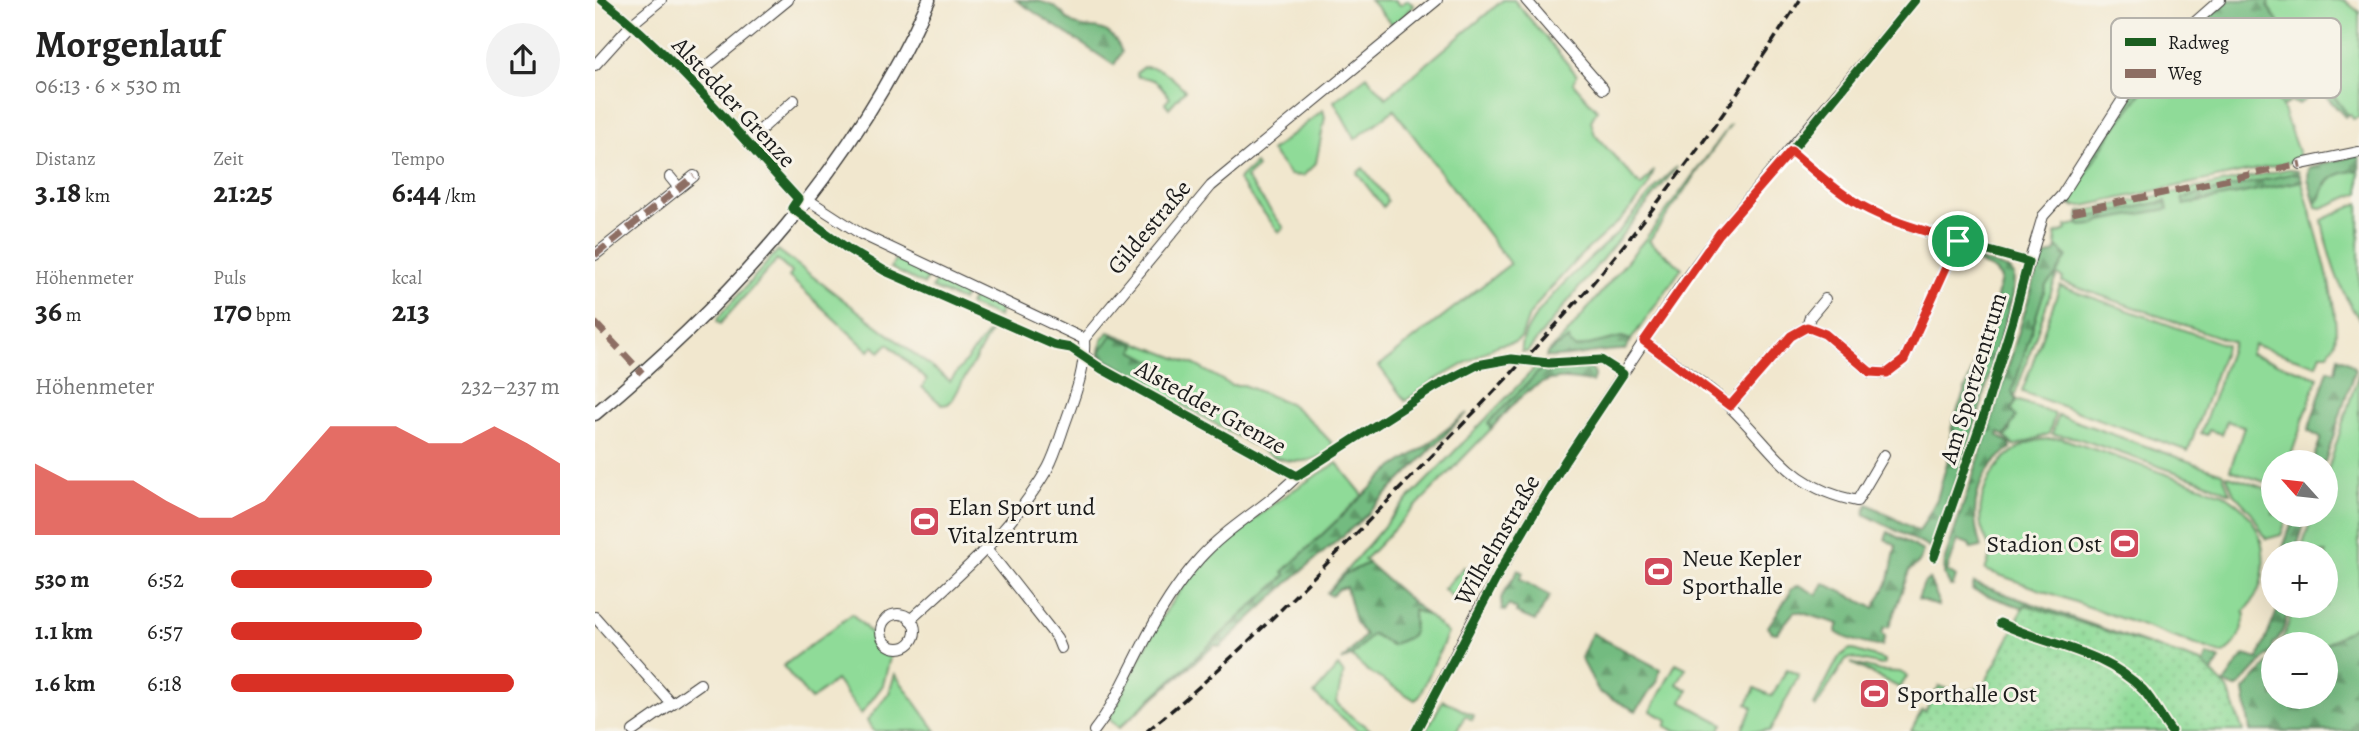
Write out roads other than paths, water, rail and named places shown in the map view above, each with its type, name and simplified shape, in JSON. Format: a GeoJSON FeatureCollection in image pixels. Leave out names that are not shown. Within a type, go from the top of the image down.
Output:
{"type":"FeatureCollection","features":[{"type":"Feature","properties":{"kind":"street","name":"Alstedder Grenze"},"geometry":{"type":"LineString","coordinates":[[602,0],[632,24],[690,80],[796,197],[813,203],[861,234],[1084,339]]}},
{"type":"Feature","properties":{"kind":"street"},"geometry":{"type":"LineString","coordinates":[[595,65],[632,24],[661,0]]}},
{"type":"Feature","properties":{"kind":"street","name":"Alstedder Grenze"},"geometry":{"type":"LineString","coordinates":[[690,80],[788,0]]}},
{"type":"Feature","properties":{"kind":"street"},"geometry":{"type":"LineString","coordinates":[[595,414],[703,319],[807,202],[889,79],[929,0]]}},
{"type":"Feature","properties":{"kind":"street","name":"Gildestraße"},"geometry":{"type":"LineString","coordinates":[[1084,339],[1211,186],[1437,0]]}},
{"type":"Feature","properties":{"kind":"street"},"geometry":{"type":"LineString","coordinates":[[1525,0],[1603,89]]}},
{"type":"Feature","properties":{"kind":"street","name":"Wilhelmstraße"},"geometry":{"type":"LineString","coordinates":[[1416,731],[1504,564],[1565,461],[1644,341],[1719,234],[1915,0]]}},
{"type":"Feature","properties":{"kind":"street","name":"Am Sportzentrum"},"geometry":{"type":"LineString","coordinates":[[2200,18],[2220,0]]}},
{"type":"Feature","properties":{"kind":"street","name":"Am Sportzentrum"},"geometry":{"type":"LineString","coordinates":[[1934,557],[1984,414],[2043,216],[2062,195],[2124,98]]}},
{"type":"Feature","properties":{"kind":"street","name":"Alstedder Grenze"},"geometry":{"type":"LineString","coordinates":[[747,142],[794,100]]}},
{"type":"Feature","properties":{"kind":"street"},"geometry":{"type":"LineString","coordinates":[[1791,151],[1831,186],[1863,206],[1904,224],[2028,262]]}},
{"type":"Feature","properties":{"kind":"street"},"geometry":{"type":"LineString","coordinates":[[2301,164],[2359,152]]}},
{"type":"Feature","properties":{"kind":"street"},"geometry":{"type":"LineString","coordinates":[[595,255],[694,176]]}},
{"type":"Feature","properties":{"kind":"street"},"geometry":{"type":"LineString","coordinates":[[670,177],[679,188]]}},
{"type":"Feature","properties":{"kind":"street"},"geometry":{"type":"LineString","coordinates":[[1807,327],[1825,334],[1870,372],[1887,373],[1904,360],[1958,241]]}},
{"type":"Feature","properties":{"kind":"street"},"geometry":{"type":"LineString","coordinates":[[1730,406],[1791,336],[1807,327],[1810,317],[1825,299]]}},
{"type":"Feature","properties":{"kind":"street"},"geometry":{"type":"LineString","coordinates":[[910,620],[987,550],[1023,507],[1049,466],[1071,407],[1085,356],[1084,339]]}},
{"type":"Feature","properties":{"kind":"street"},"geometry":{"type":"LineString","coordinates":[[1644,341],[1730,406],[1793,474],[1832,496],[1857,501],[1884,455]]}},
{"type":"Feature","properties":{"kind":"street","name":"Alstedder Grenze"},"geometry":{"type":"LineString","coordinates":[[1085,356],[1102,369],[1297,477],[1435,387],[1477,365],[1511,359],[1549,363],[1601,360],[1623,373]]}},
{"type":"Feature","properties":{"kind":"street"},"geometry":{"type":"LineString","coordinates":[[1094,731],[1110,710],[1168,600],[1199,559],[1223,535],[1279,495],[1297,477]]}},
{"type":"Feature","properties":{"kind":"street"},"geometry":{"type":"LineString","coordinates":[[987,550],[1061,648]]}},
{"type":"Feature","properties":{"kind":"street"},"geometry":{"type":"LineString","coordinates":[[595,617],[671,703]]}},
{"type":"Feature","properties":{"kind":"street"},"geometry":{"type":"LineString","coordinates":[[633,731],[700,684]]}},
{"type":"Feature","properties":{"kind":"railway"},"geometry":{"type":"LineString","coordinates":[[1147,731],[1209,678],[1298,593],[1566,314],[1674,181],[1726,110],[1800,0]]}},
{"type":"Feature","properties":{"kind":"place","name":"Elan Sport und Vitalzentrum"},"geometry":{"type":"Point","coordinates":[925,521]}},
{"type":"Feature","properties":{"kind":"place","name":"Stadion Ost"},"geometry":{"type":"Point","coordinates":[2125,544]}},
{"type":"Feature","properties":{"kind":"place","name":"Neue Kepler Sporthalle"},"geometry":{"type":"Point","coordinates":[1659,572]}},
{"type":"Feature","properties":{"kind":"place","name":"Sporthalle Ost"},"geometry":{"type":"Point","coordinates":[1874,694]}}]}
